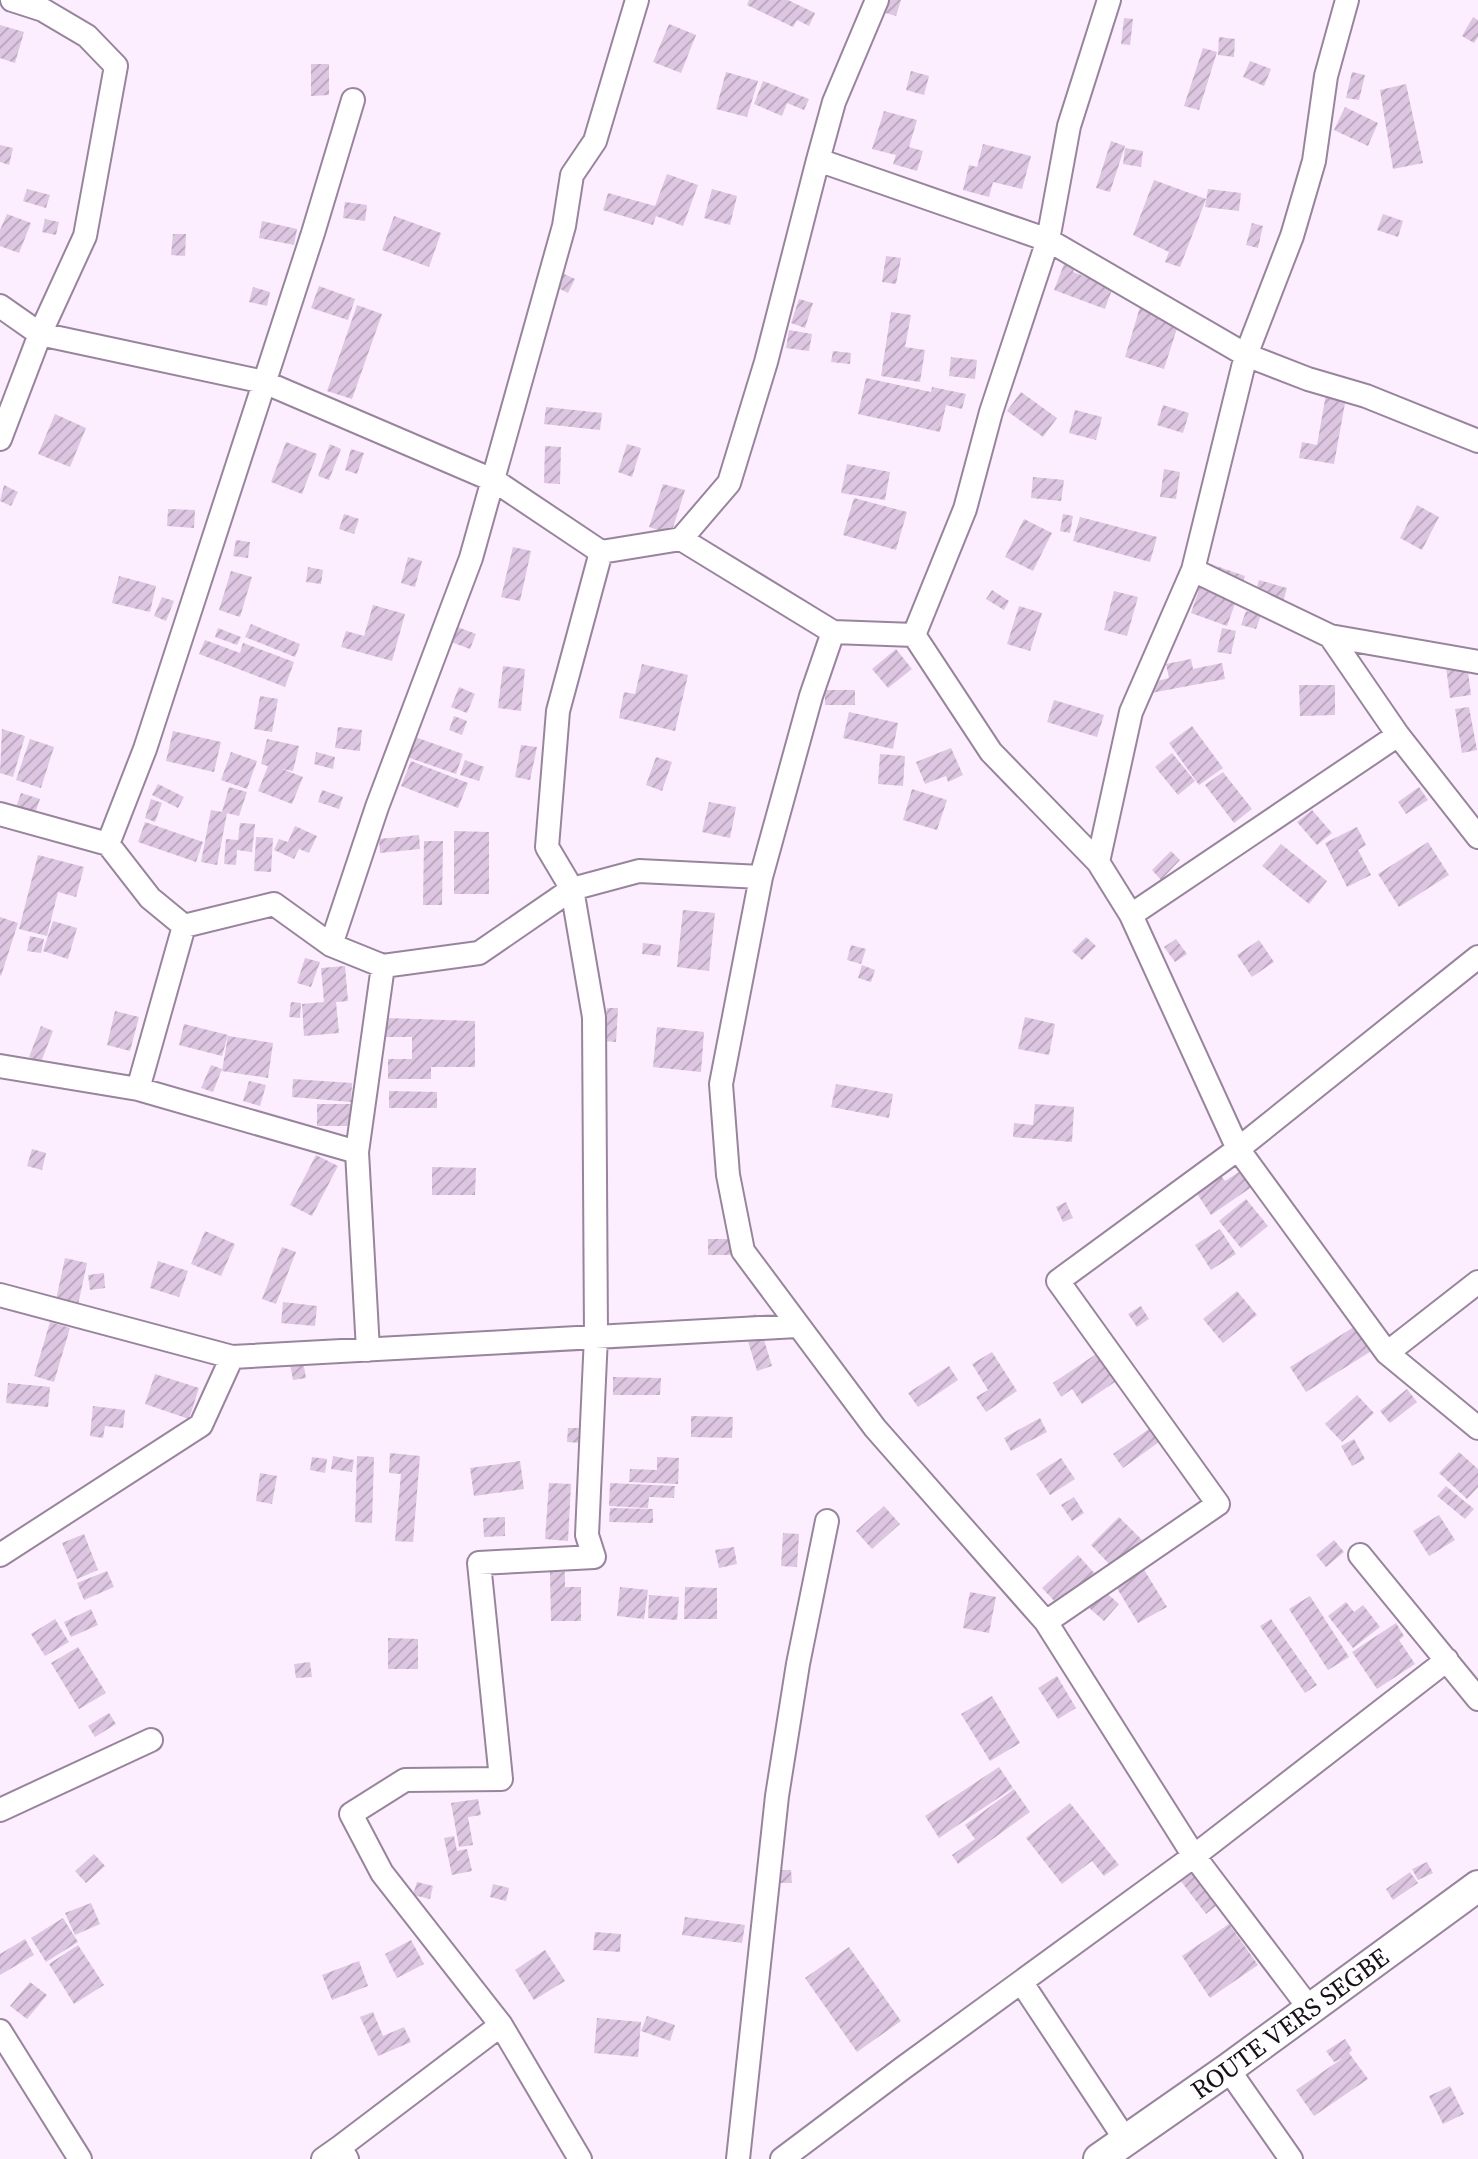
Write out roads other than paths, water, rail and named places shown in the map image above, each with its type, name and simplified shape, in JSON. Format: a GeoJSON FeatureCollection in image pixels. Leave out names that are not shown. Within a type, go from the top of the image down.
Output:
{"type":"FeatureCollection","features":[{"type":"Feature","properties":{"kind":"main road","name":"ROUTE VERS SEGBE"},"geometry":{"type":"LineString","coordinates":[[1099,2159],[1478,1886]]}},
{"type":"Feature","properties":{"kind":"street"},"geometry":{"type":"LineString","coordinates":[[0,439],[40,334],[85,236],[116,66],[87,36],[43,5],[12,0]]}},
{"type":"Feature","properties":{"kind":"street"},"geometry":{"type":"LineString","coordinates":[[331,945],[377,807],[471,558],[564,226],[572,175],[595,141],[637,0]]}},
{"type":"Feature","properties":{"kind":"street"},"geometry":{"type":"LineString","coordinates":[[0,306],[40,334],[264,382],[495,481],[601,552],[681,539],[729,483],[766,362],[834,102],[877,0]]}},
{"type":"Feature","properties":{"kind":"street"},"geometry":{"type":"LineString","coordinates":[[914,635],[965,509],[991,412],[1048,240],[1069,126],[1109,0]]}},
{"type":"Feature","properties":{"kind":"street"},"geometry":{"type":"LineString","coordinates":[[1098,862],[1131,712],[1193,570],[1246,355],[1292,236],[1314,161],[1326,76],[1347,0]]}},
{"type":"Feature","properties":{"kind":"street"},"geometry":{"type":"LineString","coordinates":[[108,844],[145,749],[313,233],[353,100]]}},
{"type":"Feature","properties":{"kind":"street"},"geometry":{"type":"LineString","coordinates":[[818,160],[1048,240],[1246,355],[1308,379],[1366,396],[1478,441]]}},
{"type":"Feature","properties":{"kind":"street"},"geometry":{"type":"LineString","coordinates":[[681,539],[833,632],[914,635]]}},
{"type":"Feature","properties":{"kind":"street"},"geometry":{"type":"LineString","coordinates":[[580,2159],[501,2025],[382,1873],[351,1814],[405,1780],[501,1779],[479,1563],[594,1557],[587,1535],[596,1336],[594,1017],[572,889],[547,847],[558,711],[601,552]]}},
{"type":"Feature","properties":{"kind":"street"},"geometry":{"type":"LineString","coordinates":[[1193,570],[1330,636],[1478,662]]}},
{"type":"Feature","properties":{"kind":"street"},"geometry":{"type":"LineString","coordinates":[[833,632],[811,696],[761,877],[721,1084],[728,1175],[743,1251],[875,1428],[1046,1622],[1194,1856],[1310,2009]]}},
{"type":"Feature","properties":{"kind":"street"},"geometry":{"type":"LineString","coordinates":[[914,635],[991,752],[1098,862],[1131,915],[1238,1149],[1387,1353],[1478,1428]]}},
{"type":"Feature","properties":{"kind":"street"},"geometry":{"type":"LineString","coordinates":[[1330,636],[1398,735],[1478,837]]}},
{"type":"Feature","properties":{"kind":"street"},"geometry":{"type":"LineString","coordinates":[[1131,915],[1398,735]]}},
{"type":"Feature","properties":{"kind":"street"},"geometry":{"type":"LineString","coordinates":[[0,814],[108,844],[150,898],[184,926]]}},
{"type":"Feature","properties":{"kind":"street"},"geometry":{"type":"LineString","coordinates":[[184,926],[274,904],[331,945],[383,966],[479,953],[572,889],[639,871],[761,877]]}},
{"type":"Feature","properties":{"kind":"street"},"geometry":{"type":"LineString","coordinates":[[138,1089],[184,926]]}},
{"type":"Feature","properties":{"kind":"street"},"geometry":{"type":"LineString","coordinates":[[1046,1622],[1218,1504],[1058,1281],[1238,1149],[1478,957]]}},
{"type":"Feature","properties":{"kind":"street"},"geometry":{"type":"LineString","coordinates":[[368,1350],[357,1152],[383,966]]}},
{"type":"Feature","properties":{"kind":"street"},"geometry":{"type":"LineString","coordinates":[[0,1066],[138,1089],[357,1152]]}},
{"type":"Feature","properties":{"kind":"street"},"geometry":{"type":"LineString","coordinates":[[1387,1353],[1478,1282]]}},
{"type":"Feature","properties":{"kind":"street"},"geometry":{"type":"LineString","coordinates":[[0,1295],[232,1357],[797,1326]]}},
{"type":"Feature","properties":{"kind":"street"},"geometry":{"type":"LineString","coordinates":[[0,1555],[201,1425],[232,1357]]}},
{"type":"Feature","properties":{"kind":"street"},"geometry":{"type":"LineString","coordinates":[[738,2159],[777,1796],[798,1664],[827,1521]]}},
{"type":"Feature","properties":{"kind":"street"},"geometry":{"type":"LineString","coordinates":[[1360,1555],[1478,1699]]}},
{"type":"Feature","properties":{"kind":"street"},"geometry":{"type":"LineString","coordinates":[[782,2159],[1194,1856],[1447,1660]]}},
{"type":"Feature","properties":{"kind":"street"},"geometry":{"type":"LineString","coordinates":[[0,1810],[151,1740]]}},
{"type":"Feature","properties":{"kind":"street"},"geometry":{"type":"LineString","coordinates":[[1022,1983],[1125,2139]]}},
{"type":"Feature","properties":{"kind":"street"},"geometry":{"type":"LineString","coordinates":[[337,2155],[501,2025]]}},
{"type":"Feature","properties":{"kind":"street"},"geometry":{"type":"LineString","coordinates":[[0,2031],[80,2159]]}},
{"type":"Feature","properties":{"kind":"street"},"geometry":{"type":"LineString","coordinates":[[1228,2069],[1291,2159]]}}]}
